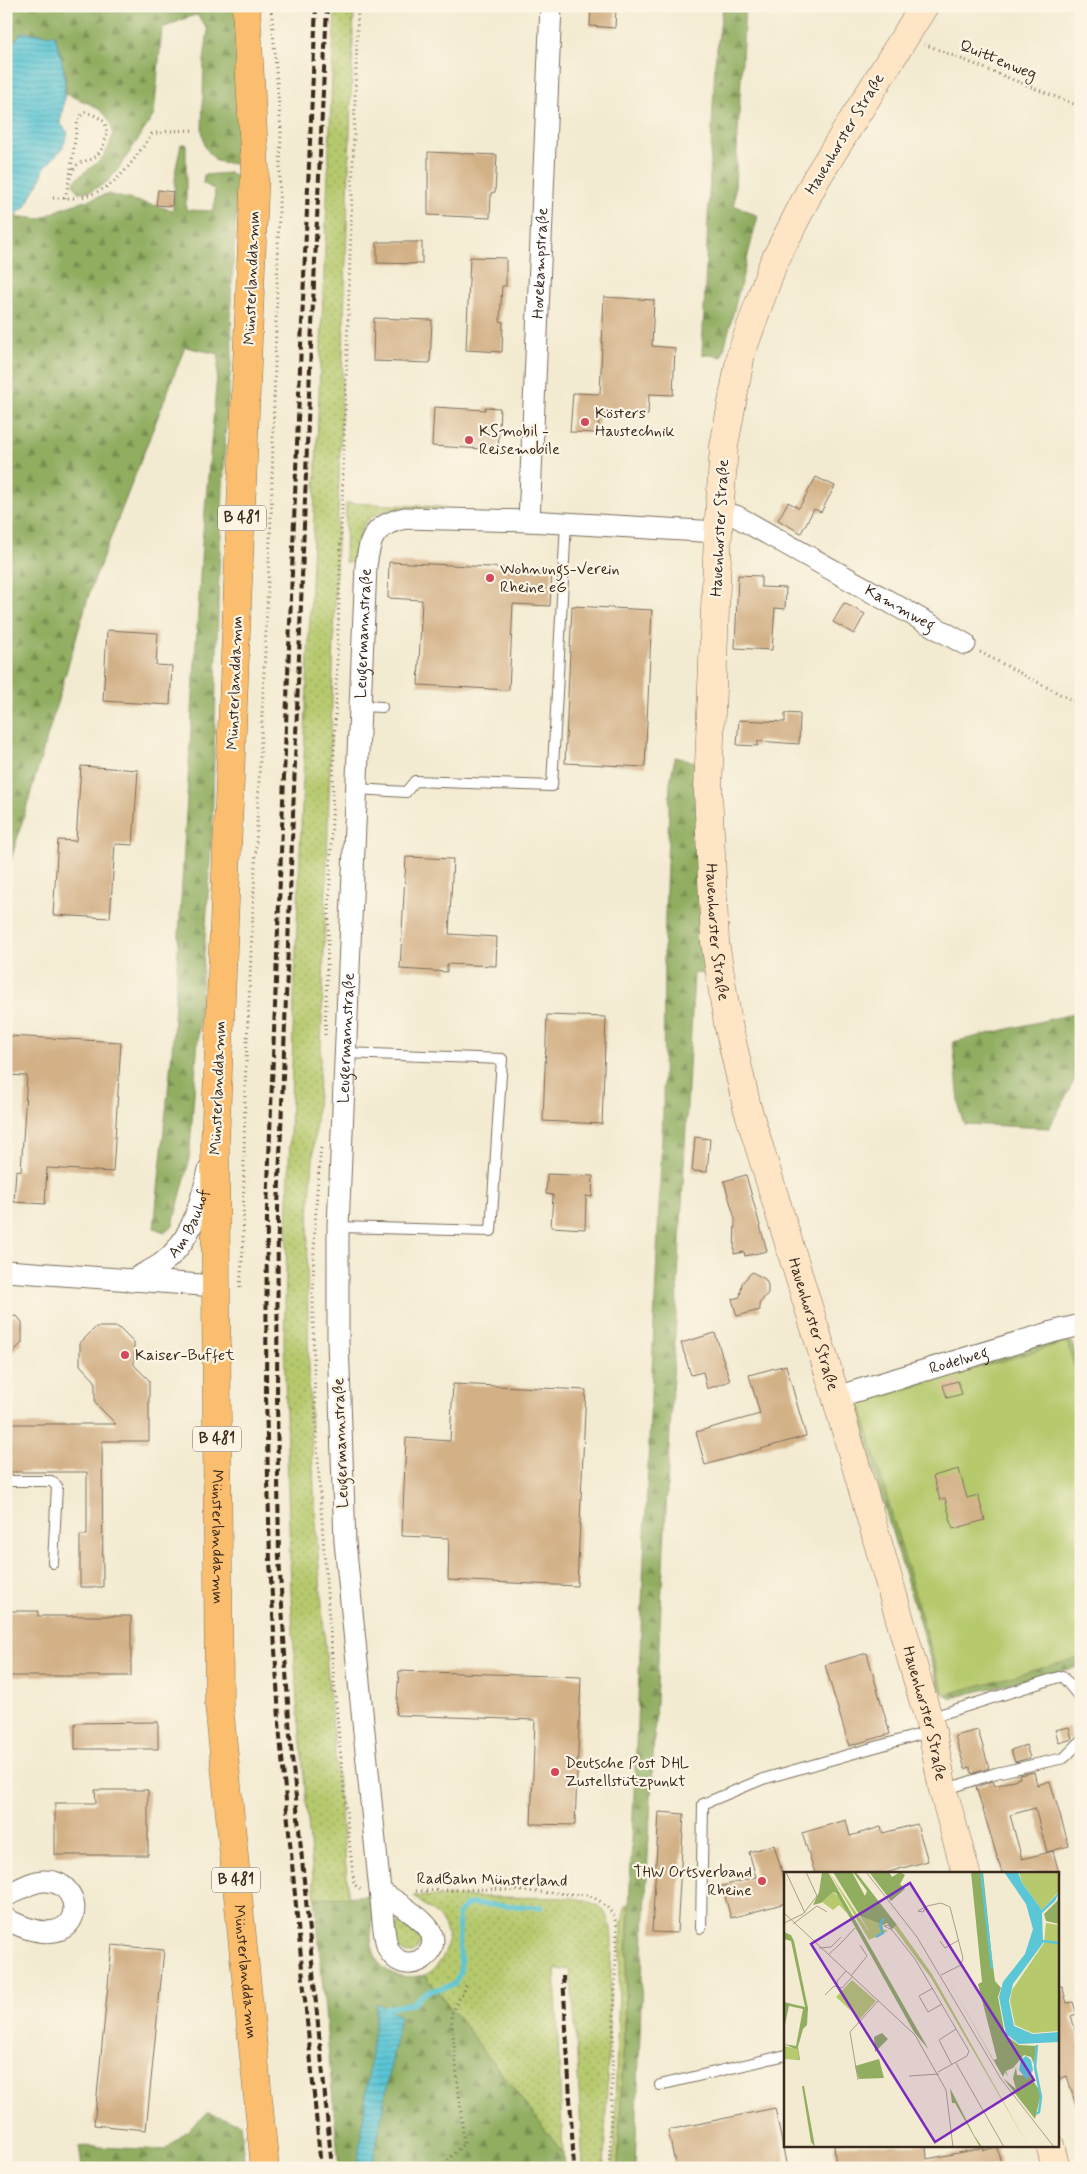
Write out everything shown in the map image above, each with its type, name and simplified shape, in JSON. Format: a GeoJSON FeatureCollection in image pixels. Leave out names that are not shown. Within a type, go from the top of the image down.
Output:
{"type":"FeatureCollection","features":[{"type":"Feature","properties":{"kind":"main road","name":"Münsterlanddamm"},"geometry":{"type":"LineString","coordinates":[[246,6],[255,160],[254,215],[215,1143],[228,1287],[218,1706],[265,2168]]}},
{"type":"Feature","properties":{"kind":"street","name":"Hovekampstraße"},"geometry":{"type":"LineString","coordinates":[[529,521],[551,6]]}},
{"type":"Feature","properties":{"kind":"street","name":"Hauenhorster Straße"},"geometry":{"type":"LineString","coordinates":[[924,6],[816,179],[773,264],[741,354],[724,446],[708,791],[715,942],[728,1024],[747,1107],[836,1397],[930,1725],[943,1790],[966,1872]]}},
{"type":"Feature","properties":{"kind":"street","name":"Kammweg"},"geometry":{"type":"LineString","coordinates":[[719,523],[736,516],[965,644]]}},
{"type":"Feature","properties":{"kind":"street","name":"Leugermannstraße"},"geometry":{"type":"LineString","coordinates":[[380,1890],[345,1542],[338,1341],[338,1227],[356,789],[366,566],[373,535],[382,526],[405,518],[566,523],[719,523]]}},
{"type":"Feature","properties":{"kind":"street","name":"Am Bauhof"},"geometry":{"type":"LineString","coordinates":[[131,1281],[163,1263],[183,1242],[198,1210],[215,1143]]}},
{"type":"Feature","properties":{"kind":"street"},"geometry":{"type":"LineString","coordinates":[[6,1271],[18,1270],[131,1281],[228,1287]]}},
{"type":"Feature","properties":{"kind":"street","name":"Rodelweg"},"geometry":{"type":"LineString","coordinates":[[836,1397],[1081,1325]]}},
{"type":"Feature","properties":{"kind":"street"},"geometry":{"type":"LineString","coordinates":[[6,1896],[38,1882],[48,1880],[68,1892],[74,1902],[74,1912],[70,1923],[64,1928],[48,1932],[23,1927],[6,1919]]}},
{"type":"Feature","properties":{"kind":"street"},"geometry":{"type":"LineString","coordinates":[[1050,2146],[1056,2168]]}},
{"type":"Feature","properties":{"kind":"lane"},"geometry":{"type":"LineString","coordinates":[[356,789],[406,792],[415,781],[552,786],[566,523]]}},
{"type":"Feature","properties":{"kind":"lane"},"geometry":{"type":"LineString","coordinates":[[360,706],[382,707]]}},
{"type":"Feature","properties":{"kind":"lane"},"geometry":{"type":"LineString","coordinates":[[338,1227],[490,1232],[502,1059],[346,1053]]}},
{"type":"Feature","properties":{"kind":"lane"},"geometry":{"type":"LineString","coordinates":[[6,1481],[51,1481],[57,1486],[53,1563]]}},
{"type":"Feature","properties":{"kind":"lane"},"geometry":{"type":"LineString","coordinates":[[701,1928],[703,1804],[763,1779],[930,1725],[1062,1676],[1081,1698]]}},
{"type":"Feature","properties":{"kind":"lane"},"geometry":{"type":"LineString","coordinates":[[943,1790],[996,1773],[1064,1758],[1081,1740]]}},
{"type":"Feature","properties":{"kind":"lane"},"geometry":{"type":"LineString","coordinates":[[660,2085],[784,2055]]}},
{"type":"Feature","properties":{"kind":"path"},"geometry":{"type":"LineString","coordinates":[[228,1287],[243,1249],[245,1086],[271,518],[281,131],[271,6]]}},
{"type":"Feature","properties":{"kind":"path"},"geometry":{"type":"LineString","coordinates":[[325,1038],[358,6]]}},
{"type":"Feature","properties":{"kind":"path","name":"Quittenweg"},"geometry":{"type":"LineString","coordinates":[[905,36],[1081,107]]}},
{"type":"Feature","properties":{"kind":"path"},"geometry":{"type":"LineString","coordinates":[[65,198],[78,118],[85,112],[95,115],[105,124],[106,134],[102,149],[92,159],[78,164],[70,175]]}},
{"type":"Feature","properties":{"kind":"path"},"geometry":{"type":"LineString","coordinates":[[53,198],[84,196],[105,189],[121,176],[152,134],[170,130],[196,130]]}},
{"type":"Feature","properties":{"kind":"path"},"geometry":{"type":"LineString","coordinates":[[965,644],[1081,705]]}},
{"type":"Feature","properties":{"kind":"path"},"geometry":{"type":"LineString","coordinates":[[321,1144],[313,1240],[313,1369],[334,1680],[354,1884],[357,1889],[363,1892],[380,1890]]}},
{"type":"Feature","properties":{"kind":"path","name":"RadBahn Münsterland"},"geometry":{"type":"LineString","coordinates":[[416,1891],[492,1890],[587,1895],[605,1904],[615,1919],[617,1927],[609,2168]]}},
{"type":"Feature","properties":{"kind":"path"},"geometry":{"type":"LineString","coordinates":[[441,2168],[464,2143],[451,2015],[466,1985]]}},
{"type":"Feature","properties":{"kind":"green space"},"geometry":{"type":"Polygon","coordinates":[[[8,6],[235,6],[244,101],[240,160],[234,164],[216,161],[205,147],[202,130],[204,61],[208,30],[197,15],[162,28],[154,115],[119,168],[107,182],[91,191],[78,192],[73,183],[104,155],[110,145],[112,128],[104,114],[98,109],[66,95],[65,70],[8,51],[8,6]]]}},
{"type":"Feature","properties":{"kind":"green space"},"geometry":{"type":"Polygon","coordinates":[[[335,6],[354,6],[321,1048],[310,1197],[307,1280],[317,1535],[328,1680],[349,1897],[315,1899],[297,1701],[291,1594],[284,1340],[294,999],[335,6]]]}},
{"type":"Feature","properties":{"kind":"green space"},"geometry":{"type":"Polygon","coordinates":[[[723,6],[745,6],[734,205],[758,216],[722,357],[702,354],[715,62],[723,6]]]}},
{"type":"Feature","properties":{"kind":"green space"},"geometry":{"type":"Polygon","coordinates":[[[181,144],[186,144],[186,210],[214,211],[215,190],[203,183],[204,175],[229,173],[239,178],[231,297],[232,354],[226,425],[219,573],[212,834],[203,970],[189,1162],[173,1225],[164,1232],[154,1228],[172,1052],[202,543],[219,354],[185,347],[90,591],[6,877],[6,222],[15,216],[40,219],[63,208],[107,194],[173,210],[176,168],[181,144]]]}},
{"type":"Feature","properties":{"kind":"green space"},"geometry":{"type":"Polygon","coordinates":[[[346,503],[444,507],[443,510],[397,509],[375,515],[367,521],[361,531],[358,543],[358,563],[345,562],[346,503]]]}},
{"type":"Feature","properties":{"kind":"green space"},"geometry":{"type":"Polygon","coordinates":[[[675,757],[696,762],[707,974],[694,973],[643,1951],[635,2168],[618,2168],[663,1113],[664,942],[670,783],[675,757]]]}},
{"type":"Feature","properties":{"kind":"green space"},"geometry":{"type":"Polygon","coordinates":[[[1081,1012],[1081,1068],[1049,1128],[964,1124],[960,1112],[953,1042],[1081,1012]]]}},
{"type":"Feature","properties":{"kind":"green space"},"geometry":{"type":"Polygon","coordinates":[[[1061,1338],[1072,1342],[1081,1374],[1081,1430],[953,1378],[953,1372],[1061,1338]]]}},
{"type":"Feature","properties":{"kind":"green space"},"geometry":{"type":"Polygon","coordinates":[[[1067,1342],[1081,1388],[1081,1657],[944,1695],[860,1403],[1067,1342]]]}},
{"type":"Feature","properties":{"kind":"green space"},"geometry":{"type":"Polygon","coordinates":[[[924,1380],[1081,1644],[1081,1666],[951,1698],[940,1691],[857,1416],[857,1405],[863,1394],[924,1380]]]}},
{"type":"Feature","properties":{"kind":"green space"},"geometry":{"type":"Polygon","coordinates":[[[371,1895],[373,1914],[371,1938],[376,1958],[388,1971],[396,1974],[404,1976],[425,1975],[563,2153],[564,2168],[339,2168],[315,1899],[371,1895]]]}},
{"type":"Feature","properties":{"kind":"green space"},"geometry":{"type":"Polygon","coordinates":[[[413,1896],[573,1898],[593,1903],[604,1912],[610,1926],[612,1946],[604,2168],[583,2168],[576,2037],[570,1969],[555,1970],[563,2153],[425,1975],[442,1959],[447,1944],[446,1929],[432,1911],[413,1896]]]}},
{"type":"Feature","properties":{"kind":"green space"},"geometry":{"type":"Polygon","coordinates":[[[626,1904],[629,1905],[618,2168],[613,2168],[621,1927],[626,1904]]]}},
{"type":"Feature","properties":{"kind":"green space"},"geometry":{"type":"Polygon","coordinates":[[[401,1921],[405,1921],[421,1937],[419,1947],[413,1953],[405,1953],[398,1946],[396,1925],[401,1921]]]}},
{"type":"Feature","properties":{"kind":"green space"},"geometry":{"type":"Polygon","coordinates":[[[208,2113],[240,2123],[245,2168],[82,2168],[79,2146],[165,2150],[208,2113]]]}},
{"type":"Feature","properties":{"kind":"water"},"geometry":{"type":"Polygon","coordinates":[[[22,32],[55,35],[62,59],[65,79],[60,123],[68,133],[62,149],[44,168],[41,179],[24,208],[6,222],[6,51],[22,32]]]}},
{"type":"Feature","properties":{"kind":"water"},"geometry":{"type":"Polygon","coordinates":[[[377,2003],[400,2016],[372,2168],[357,2168],[377,2003]]]}},
{"type":"Feature","properties":{"kind":"building"},"geometry":{"type":"Polygon","coordinates":[[[591,6],[616,6],[615,28],[590,26],[591,6]]]}},
{"type":"Feature","properties":{"kind":"building"},"geometry":{"type":"Polygon","coordinates":[[[428,152],[497,155],[495,192],[491,193],[490,218],[428,215],[428,152]]]}},
{"type":"Feature","properties":{"kind":"building"},"geometry":{"type":"Polygon","coordinates":[[[158,190],[173,192],[172,206],[156,205],[158,190]]]}},
{"type":"Feature","properties":{"kind":"building"},"geometry":{"type":"Polygon","coordinates":[[[377,242],[422,242],[422,264],[377,263],[377,242]]]}},
{"type":"Feature","properties":{"kind":"building"},"geometry":{"type":"Polygon","coordinates":[[[470,257],[506,258],[506,286],[502,286],[500,321],[503,322],[502,352],[466,350],[470,257]]]}},
{"type":"Feature","properties":{"kind":"building"},"geometry":{"type":"Polygon","coordinates":[[[604,297],[654,300],[652,346],[675,348],[673,395],[649,394],[648,415],[599,413],[598,433],[570,432],[573,393],[600,394],[604,297]]]}},
{"type":"Feature","properties":{"kind":"building"},"geometry":{"type":"Polygon","coordinates":[[[374,318],[432,320],[430,363],[373,361],[374,318]]]}},
{"type":"Feature","properties":{"kind":"building"},"geometry":{"type":"Polygon","coordinates":[[[434,407],[485,410],[485,407],[500,408],[498,452],[483,451],[483,449],[432,446],[434,407]]]}},
{"type":"Feature","properties":{"kind":"building"},"geometry":{"type":"Polygon","coordinates":[[[816,477],[835,486],[821,512],[814,509],[801,533],[778,520],[788,502],[799,508],[816,477]]]}},
{"type":"Feature","properties":{"kind":"building"},"geometry":{"type":"Polygon","coordinates":[[[389,562],[552,570],[550,606],[513,604],[509,690],[418,685],[422,600],[388,598],[389,562]]]}},
{"type":"Feature","properties":{"kind":"building"},"geometry":{"type":"Polygon","coordinates":[[[738,575],[761,576],[761,587],[786,588],[785,609],[775,608],[772,650],[735,648],[738,575]]]}},
{"type":"Feature","properties":{"kind":"building"},"geometry":{"type":"Polygon","coordinates":[[[844,603],[865,614],[854,634],[833,622],[844,603]]]}},
{"type":"Feature","properties":{"kind":"building"},"geometry":{"type":"Polygon","coordinates":[[[572,606],[652,610],[645,767],[565,763],[572,606]]]}},
{"type":"Feature","properties":{"kind":"building"},"geometry":{"type":"Polygon","coordinates":[[[107,630],[158,633],[156,665],[172,666],[170,705],[103,701],[107,630]]]}},
{"type":"Feature","properties":{"kind":"building"},"geometry":{"type":"Polygon","coordinates":[[[785,713],[800,714],[799,744],[758,741],[758,746],[737,745],[739,720],[785,722],[785,713]]]}},
{"type":"Feature","properties":{"kind":"building"},"geometry":{"type":"Polygon","coordinates":[[[81,766],[138,770],[133,845],[115,844],[110,918],[53,915],[58,840],[76,841],[81,766]]]}},
{"type":"Feature","properties":{"kind":"building"},"geometry":{"type":"Polygon","coordinates":[[[406,857],[453,859],[449,934],[497,937],[496,966],[447,964],[447,972],[400,969],[406,857]]]}},
{"type":"Feature","properties":{"kind":"building"},"geometry":{"type":"Polygon","coordinates":[[[547,1015],[606,1017],[602,1124],[543,1121],[547,1015]]]}},
{"type":"Feature","properties":{"kind":"building"},"geometry":{"type":"Polygon","coordinates":[[[9,1036],[121,1042],[113,1172],[47,1168],[45,1204],[14,1202],[16,1170],[21,1171],[27,1076],[7,1075],[9,1036]]]}},
{"type":"Feature","properties":{"kind":"building"},"geometry":{"type":"Polygon","coordinates":[[[695,1137],[710,1139],[707,1172],[692,1171],[695,1137]]]}},
{"type":"Feature","properties":{"kind":"building"},"geometry":{"type":"Polygon","coordinates":[[[547,1174],[593,1176],[592,1197],[586,1196],[585,1229],[551,1227],[553,1195],[546,1194],[547,1174]]]}},
{"type":"Feature","properties":{"kind":"building"},"geometry":{"type":"Polygon","coordinates":[[[746,1175],[767,1251],[745,1256],[744,1252],[734,1254],[735,1219],[724,1181],[746,1175]]]}},
{"type":"Feature","properties":{"kind":"building"},"geometry":{"type":"Polygon","coordinates":[[[752,1272],[765,1279],[768,1285],[768,1293],[759,1304],[760,1310],[737,1316],[732,1299],[740,1297],[742,1283],[752,1272]]]}},
{"type":"Feature","properties":{"kind":"building"},"geometry":{"type":"Polygon","coordinates":[[[17,1316],[22,1322],[22,1343],[6,1359],[6,1317],[17,1316]]]}},
{"type":"Feature","properties":{"kind":"building"},"geometry":{"type":"Polygon","coordinates":[[[96,1327],[118,1327],[134,1343],[134,1365],[149,1380],[149,1441],[102,1441],[103,1587],[80,1587],[80,1535],[87,1535],[87,1472],[6,1472],[6,1424],[116,1424],[95,1403],[95,1381],[80,1365],[80,1343],[96,1327]]]}},
{"type":"Feature","properties":{"kind":"building"},"geometry":{"type":"Polygon","coordinates":[[[715,1333],[730,1381],[707,1389],[703,1372],[691,1375],[681,1343],[715,1333]]]}},
{"type":"Feature","properties":{"kind":"building"},"geometry":{"type":"Polygon","coordinates":[[[786,1365],[806,1436],[705,1465],[696,1432],[760,1414],[749,1375],[786,1365]]]}},
{"type":"Feature","properties":{"kind":"building"},"geometry":{"type":"Polygon","coordinates":[[[958,1381],[962,1394],[947,1398],[943,1385],[958,1381]]]}},
{"type":"Feature","properties":{"kind":"building"},"geometry":{"type":"Polygon","coordinates":[[[453,1384],[586,1390],[577,1586],[448,1580],[449,1538],[402,1536],[406,1438],[450,1441],[453,1384]]]}},
{"type":"Feature","properties":{"kind":"building"},"geometry":{"type":"Polygon","coordinates":[[[959,1469],[967,1498],[978,1495],[985,1520],[953,1529],[945,1498],[940,1500],[933,1476],[959,1469]]]}},
{"type":"Feature","properties":{"kind":"building"},"geometry":{"type":"Polygon","coordinates":[[[6,1611],[38,1611],[38,1616],[131,1616],[131,1676],[6,1676],[6,1611]]]}},
{"type":"Feature","properties":{"kind":"building"},"geometry":{"type":"Polygon","coordinates":[[[867,1653],[890,1734],[849,1746],[825,1665],[867,1653]]]}},
{"type":"Feature","properties":{"kind":"building","name":"Deutsche Post DHL Zustellstützpunkt"},"geometry":{"type":"Polygon","coordinates":[[[399,1671],[581,1677],[575,1825],[531,1824],[535,1720],[396,1715],[399,1671]]]}},
{"type":"Feature","properties":{"kind":"building"},"geometry":{"type":"Polygon","coordinates":[[[158,1722],[158,1749],[75,1749],[75,1723],[158,1722]]]}},
{"type":"Feature","properties":{"kind":"building"},"geometry":{"type":"Polygon","coordinates":[[[1069,1727],[1072,1739],[1059,1743],[1055,1730],[1069,1727]]]}},
{"type":"Feature","properties":{"kind":"building"},"geometry":{"type":"Polygon","coordinates":[[[978,1730],[989,1768],[972,1774],[970,1767],[965,1769],[955,1736],[978,1730]]]}},
{"type":"Feature","properties":{"kind":"building"},"geometry":{"type":"Polygon","coordinates":[[[1026,1745],[1030,1758],[1015,1762],[1011,1750],[1026,1745]]]}},
{"type":"Feature","properties":{"kind":"building"},"geometry":{"type":"Polygon","coordinates":[[[1034,1772],[1037,1785],[1050,1781],[1069,1846],[1047,1852],[1035,1808],[1010,1815],[1022,1859],[1053,1851],[1059,1872],[1002,1872],[976,1787],[993,1781],[995,1786],[1020,1778],[1019,1775],[1034,1772]]]}},
{"type":"Feature","properties":{"kind":"building"},"geometry":{"type":"Polygon","coordinates":[[[95,1790],[148,1790],[148,1855],[55,1855],[55,1803],[96,1803],[95,1790]]]}},
{"type":"Feature","properties":{"kind":"building"},"geometry":{"type":"Polygon","coordinates":[[[659,1812],[684,1814],[677,1933],[652,1932],[659,1812]]]}},
{"type":"Feature","properties":{"kind":"building"},"geometry":{"type":"Polygon","coordinates":[[[846,1820],[850,1836],[881,1827],[883,1833],[917,1824],[928,1861],[889,1872],[815,1872],[802,1833],[846,1820]]]}},
{"type":"Feature","properties":{"kind":"building","name":"THW Ortsverband Rheine"},"geometry":{"type":"Polygon","coordinates":[[[774,1845],[784,1879],[784,1904],[731,1918],[722,1886],[756,1877],[749,1852],[774,1845]]]}},
{"type":"Feature","properties":{"kind":"building"},"geometry":{"type":"Polygon","coordinates":[[[112,1945],[164,1950],[146,2130],[94,2125],[112,1945]]]}},
{"type":"Feature","properties":{"kind":"building"},"geometry":{"type":"Polygon","coordinates":[[[1060,1986],[1062,1986],[1067,2003],[1073,2002],[1077,2014],[1071,2016],[1081,2049],[1081,2109],[1077,2109],[1067,2076],[1060,2078],[1060,1986]]]}},
{"type":"Feature","properties":{"kind":"building"},"geometry":{"type":"Polygon","coordinates":[[[775,2108],[787,2168],[676,2168],[668,2130],[775,2108]]]}},
{"type":"Feature","properties":{"kind":"building"},"geometry":{"type":"Polygon","coordinates":[[[834,2146],[926,2146],[927,2159],[997,2147],[1001,2164],[983,2168],[836,2168],[834,2146]]]}},
{"type":"Feature","properties":{"kind":"waterway"},"geometry":{"type":"LineString","coordinates":[[385,2014],[386,2008],[411,2004],[426,1992],[454,1985],[461,1971],[458,1915],[464,1907],[470,1904],[542,1907]]}},
{"type":"Feature","properties":{"kind":"railway"},"geometry":{"type":"LineString","coordinates":[[316,6],[267,1210],[266,1396],[270,1561],[280,1737],[321,2168]]}},
{"type":"Feature","properties":{"kind":"railway"},"geometry":{"type":"LineString","coordinates":[[327,6],[310,368],[278,1208],[277,1396],[279,1557],[290,1736],[332,2168]]}},
{"type":"Feature","properties":{"kind":"railway"},"geometry":{"type":"LineString","coordinates":[[563,1976],[574,2168]]}},
{"type":"Feature","properties":{"kind":"place","name":"Kösters Haustechnik"},"geometry":{"type":"Point","coordinates":[585,422]}},
{"type":"Feature","properties":{"kind":"place","name":"KSmobil - Reisemobile"},"geometry":{"type":"Point","coordinates":[469,440]}},
{"type":"Feature","properties":{"kind":"place","name":"Wohnungs-Verein Rheine eG"},"geometry":{"type":"Point","coordinates":[490,578]}},
{"type":"Feature","properties":{"kind":"place","name":"Kaiser-Buffet"},"geometry":{"type":"Point","coordinates":[125,1355]}},
{"type":"Feature","properties":{"kind":"place","name":"Deutsche Post DHL Zustellstützpunkt"},"geometry":{"type":"Point","coordinates":[555,1772]}},
{"type":"Feature","properties":{"kind":"place","name":"THW Ortsverband Rheine"},"geometry":{"type":"Point","coordinates":[762,1881]}}]}
